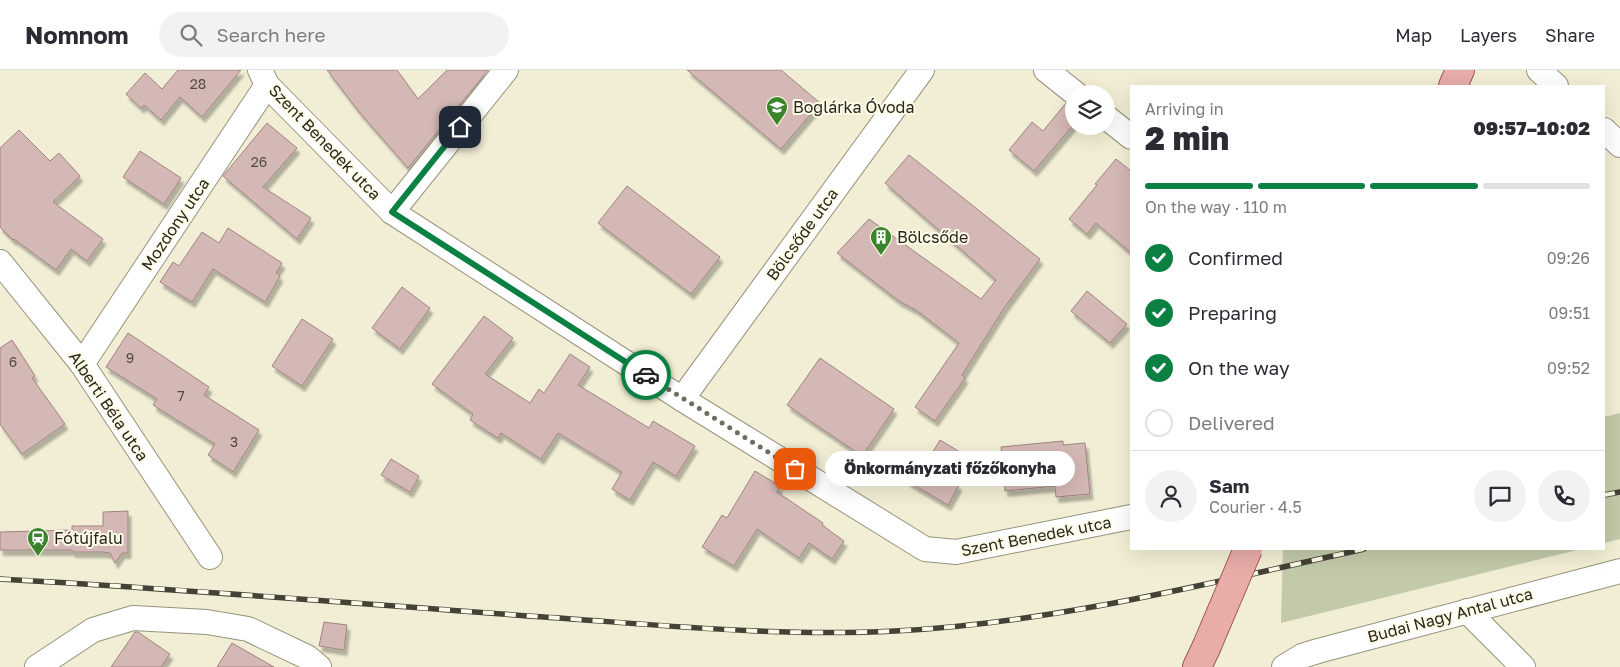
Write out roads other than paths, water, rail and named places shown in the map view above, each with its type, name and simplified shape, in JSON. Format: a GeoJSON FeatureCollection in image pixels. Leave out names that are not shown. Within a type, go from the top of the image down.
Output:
{"type":"FeatureCollection","features":[{"type":"Feature","properties":{"kind":"main road"},"geometry":{"type":"LineString","coordinates":[[1453,85],[1460,70]]}},
{"type":"Feature","properties":{"kind":"main road"},"geometry":{"type":"LineString","coordinates":[[1201,657],[1248,550]]}},
{"type":"Feature","properties":{"kind":"street"},"geometry":{"type":"LineString","coordinates":[[392,212],[506,70]]}},
{"type":"Feature","properties":{"kind":"street","name":"Bölcsőde utca"},"geometry":{"type":"LineString","coordinates":[[682,398],[922,70]]}},
{"type":"Feature","properties":{"kind":"street"},"geometry":{"type":"LineString","coordinates":[[1046,70],[1065,85]]}},
{"type":"Feature","properties":{"kind":"street"},"geometry":{"type":"LineString","coordinates":[[1540,70],[1555,85]]}},
{"type":"Feature","properties":{"kind":"street","name":"Szent Benedek utca"},"geometry":{"type":"LineString","coordinates":[[264,77],[392,212],[682,398],[925,549],[956,552],[1130,517]]}},
{"type":"Feature","properties":{"kind":"street","name":"Mozdony utca"},"geometry":{"type":"LineString","coordinates":[[82,364],[264,77]]}},
{"type":"Feature","properties":{"kind":"street"},"geometry":{"type":"LineString","coordinates":[[1115,124],[1130,136]]}},
{"type":"Feature","properties":{"kind":"street"},"geometry":{"type":"LineString","coordinates":[[1605,131],[1620,145]]}},
{"type":"Feature","properties":{"kind":"street","name":"Alberti Béla utca"},"geometry":{"type":"LineString","coordinates":[[0,262],[82,364],[210,557]]}},
{"type":"Feature","properties":{"kind":"street","name":"Budai Nagy Antal utca"},"geometry":{"type":"LineString","coordinates":[[1284,667],[1302,656],[1318,651],[1620,571]]}},
{"type":"Feature","properties":{"kind":"street"},"geometry":{"type":"LineString","coordinates":[[1467,610],[1523,667]]}},
{"type":"Feature","properties":{"kind":"street"},"geometry":{"type":"LineString","coordinates":[[36,667],[93,630],[133,618],[207,622],[248,630],[307,657],[319,667]]}},
{"type":"Feature","properties":{"kind":"railway"},"geometry":{"type":"LineString","coordinates":[[1605,495],[1620,492]]}},
{"type":"Feature","properties":{"kind":"railway"},"geometry":{"type":"LineString","coordinates":[[0,579],[676,627],[763,631],[851,632],[954,627],[1072,611],[1189,588],[1360,550]]}},
{"type":"Feature","properties":{"kind":"place","name":"Boglárka Óvoda"},"geometry":{"type":"Point","coordinates":[777,126]}},
{"type":"Feature","properties":{"kind":"place","name":"Bölcsőde"},"geometry":{"type":"Point","coordinates":[881,256]}},
{"type":"Feature","properties":{"kind":"place","name":"Önkormányzati főzőkonyha"},"geometry":{"type":"Point","coordinates":[795,469]}},
{"type":"Feature","properties":{"kind":"place","name":"Fótújfalu"},"geometry":{"type":"Point","coordinates":[38,557]}}]}
